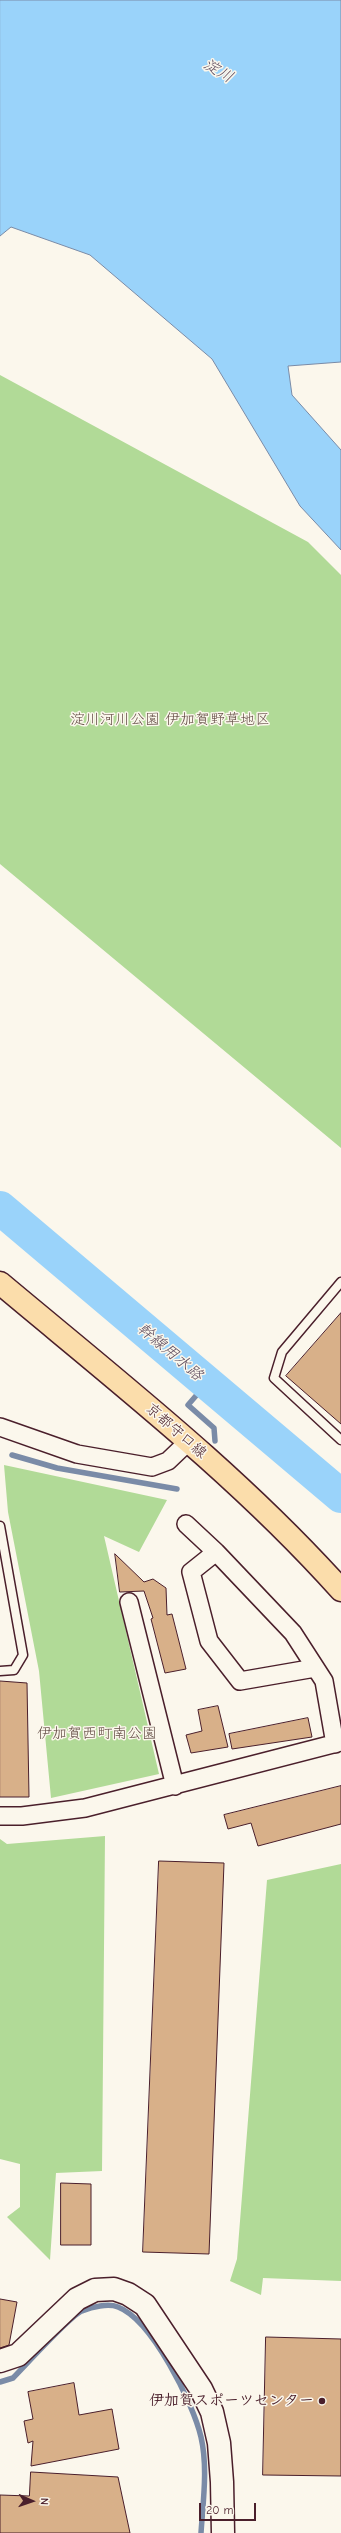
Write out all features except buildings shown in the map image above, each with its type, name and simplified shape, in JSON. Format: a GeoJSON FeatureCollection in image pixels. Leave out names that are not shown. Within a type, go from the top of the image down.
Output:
{"type":"FeatureCollection","features":[{"type":"Feature","properties":{"kind":"main road","name":"京都守口線"},"geometry":{"type":"LineString","coordinates":[[0,1283],[189,1441],[295,1539],[341,1590]]}},
{"type":"Feature","properties":{"kind":"street"},"geometry":{"type":"LineString","coordinates":[[1,1430],[77,1454],[152,1467],[168,1461],[189,1441]]}},
{"type":"Feature","properties":{"kind":"street"},"geometry":{"type":"LineString","coordinates":[[0,1816],[22,1816],[85,1808],[338,1743],[324,1681],[293,1633],[216,1552],[186,1524]]}},
{"type":"Feature","properties":{"kind":"street"},"geometry":{"type":"LineString","coordinates":[[216,1552],[191,1572],[209,1641],[240,1681],[298,1673],[316,1668]]}},
{"type":"Feature","properties":{"kind":"street"},"geometry":{"type":"LineString","coordinates":[[129,1602],[175,1786]]}},
{"type":"Feature","properties":{"kind":"street"},"geometry":{"type":"LineString","coordinates":[[0,2361],[18,2356],[77,2299],[95,2290],[114,2289],[128,2294],[145,2304],[201,2389],[212,2412],[219,2443],[222,2482],[223,2533]]}},
{"type":"Feature","properties":{"kind":"lane"},"geometry":{"type":"LineString","coordinates":[[341,1282],[282,1352],[274,1378],[341,1440]]}},
{"type":"Feature","properties":{"kind":"lane"},"geometry":{"type":"LineString","coordinates":[[0,1526],[23,1655],[14,1670],[0,1671]]}},
{"type":"Feature","properties":{"kind":"green space","name":"淀川河川公園 伊加賀野草地区"},"geometry":{"type":"Polygon","coordinates":[[[0,375],[308,542],[341,575],[341,1148],[0,864],[0,375]]]}},
{"type":"Feature","properties":{"kind":"green space","name":"伊加賀西町南公園"},"geometry":{"type":"Polygon","coordinates":[[[4,1465],[167,1500],[139,1552],[104,1536],[159,1774],[51,1798],[39,1671],[8,1512],[4,1465]]]}},
{"type":"Feature","properties":{"kind":"green space"},"geometry":{"type":"Polygon","coordinates":[[[105,1836],[102,2171],[56,2173],[50,2260],[7,2217],[20,2207],[20,2164],[0,2159],[0,1839],[7,1844],[105,1836]]]}},
{"type":"Feature","properties":{"kind":"green space"},"geometry":{"type":"Polygon","coordinates":[[[341,1864],[341,2281],[263,2278],[261,2295],[230,2281],[237,2259],[267,1880],[341,1864]]]}},
{"type":"Feature","properties":{"kind":"water","name":"淀川"},"geometry":{"type":"Polygon","coordinates":[[[0,0],[341,0],[341,362],[288,366],[292,395],[341,450],[341,550],[300,506],[212,359],[90,255],[11,227],[0,236],[0,0]]]}},
{"type":"Feature","properties":{"kind":"waterway","name":"幹線用水路"},"geometry":{"type":"LineString","coordinates":[[0,1208],[341,1496]]}},
{"type":"Feature","properties":{"kind":"waterway"},"geometry":{"type":"LineString","coordinates":[[207,1383],[188,1405],[214,1428],[215,1441]]}},
{"type":"Feature","properties":{"kind":"waterway"},"geometry":{"type":"LineString","coordinates":[[12,1455],[57,1468],[177,1489]]}},
{"type":"Feature","properties":{"kind":"waterway"},"geometry":{"type":"LineString","coordinates":[[0,2382],[13,2378],[68,2321],[82,2311],[110,2305],[118,2307],[131,2315],[144,2328],[169,2364],[180,2384],[197,2422],[201,2437],[204,2460],[201,2533]]}},
{"type":"Feature","properties":{"kind":"place","name":"伊加賀スポーツセンター"},"geometry":{"type":"Point","coordinates":[322,2401]}}]}
